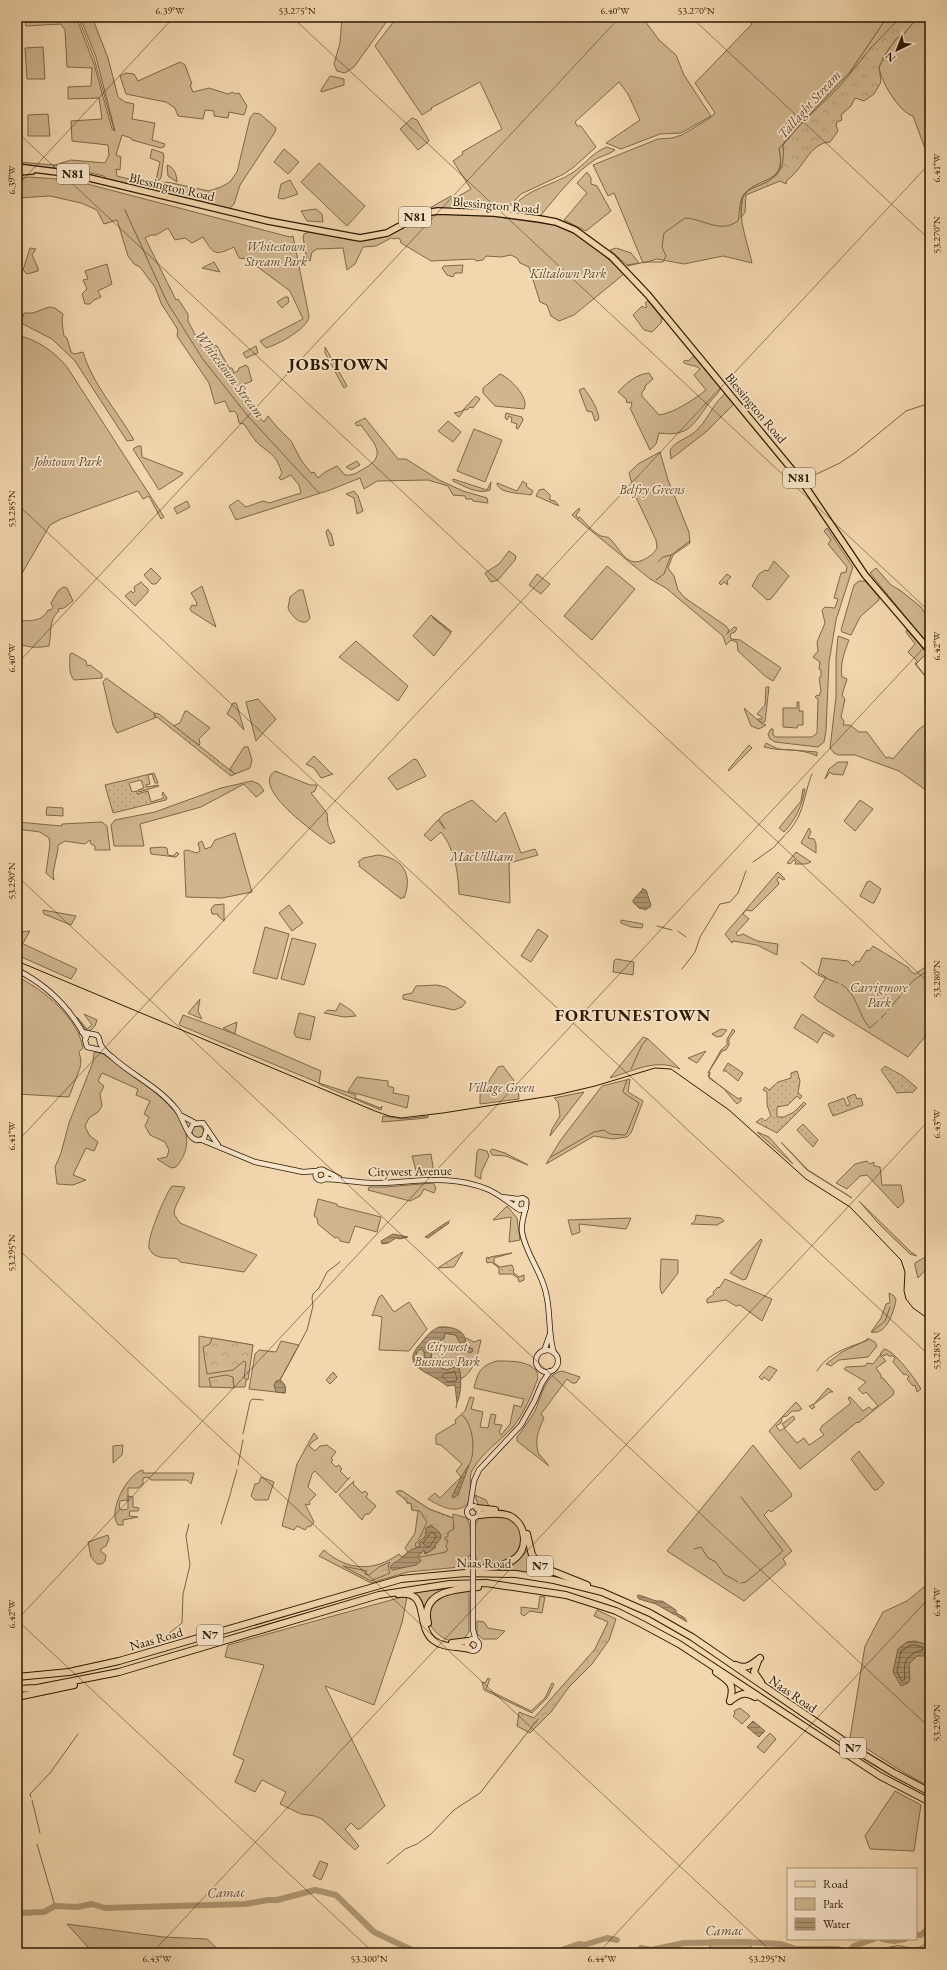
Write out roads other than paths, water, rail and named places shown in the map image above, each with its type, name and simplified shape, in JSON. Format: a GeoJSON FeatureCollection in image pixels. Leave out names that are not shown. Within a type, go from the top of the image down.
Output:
{"type":"FeatureCollection","features":[{"type":"Feature","properties":{"kind":"highway","name":"N7"},"geometry":{"type":"LineString","coordinates":[[474,1507],[503,1510],[518,1518],[526,1531],[532,1555],[537,1563],[546,1570],[615,1595],[630,1603]]}},
{"type":"Feature","properties":{"kind":"highway","name":"N7"},"geometry":{"type":"LineString","coordinates":[[401,1579],[449,1570],[501,1565],[516,1558],[521,1552],[525,1539],[519,1523],[510,1516],[504,1514],[476,1517]]}},
{"type":"Feature","properties":{"kind":"highway","name":"Naas Road"},"geometry":{"type":"LineString","coordinates":[[17,1678],[69,1672],[119,1661],[401,1579],[465,1573],[516,1574],[602,1592],[630,1603],[668,1623],[712,1651],[866,1756],[894,1774],[930,1792]]}},
{"type":"Feature","properties":{"kind":"highway","name":"Naas Road"},"geometry":{"type":"LineString","coordinates":[[17,1689],[37,1688],[119,1672],[278,1626],[327,1609],[379,1595],[450,1584],[486,1583],[566,1595],[599,1605],[642,1624],[679,1644],[880,1776],[930,1802]]}},
{"type":"Feature","properties":{"kind":"highway","name":"N7"},"geometry":{"type":"LineString","coordinates":[[469,1641],[449,1643],[436,1637],[431,1632],[428,1625],[427,1613],[430,1603],[437,1596],[453,1590],[480,1587],[499,1586],[529,1589]]}},
{"type":"Feature","properties":{"kind":"highway","name":"N7"},"geometry":{"type":"LineString","coordinates":[[327,1609],[393,1595],[408,1594],[413,1596],[419,1602],[425,1628],[434,1640],[445,1645],[469,1649]]}},
{"type":"Feature","properties":{"kind":"highway","name":"N7"},"geometry":{"type":"LineString","coordinates":[[679,1644],[729,1682],[732,1691],[730,1701],[738,1695],[750,1694],[788,1719],[816,1733]]}},
{"type":"Feature","properties":{"kind":"highway","name":"N7"},"geometry":{"type":"LineString","coordinates":[[712,1651],[738,1666],[745,1668],[760,1658],[755,1667],[755,1675],[759,1681],[780,1698]]}},
{"type":"Feature","properties":{"kind":"highway","name":"N7"},"geometry":{"type":"LineString","coordinates":[[17,1697],[55,1690],[119,1672]]}},
{"type":"Feature","properties":{"kind":"main road","name":"Blessington Road"},"geometry":{"type":"LineString","coordinates":[[17,167],[73,174],[276,223],[360,238],[387,233],[424,213],[438,211],[494,213],[540,219],[556,222],[575,230],[612,256],[648,295],[803,483],[865,575],[930,651]]}},
{"type":"Feature","properties":{"kind":"main road","name":"Blessington Road"},"geometry":{"type":"LineString","coordinates":[[17,172],[42,170]]}},
{"type":"Feature","properties":{"kind":"main road"},"geometry":{"type":"LineString","coordinates":[[17,970],[33,979],[56,997],[69,1012],[86,1038],[85,1043],[87,1047],[105,1052],[157,1090],[180,1115],[194,1140],[202,1140],[255,1162],[316,1174]]}},
{"type":"Feature","properties":{"kind":"main road"},"geometry":{"type":"LineString","coordinates":[[82,1032],[99,1037],[100,1044],[105,1052]]}},
{"type":"Feature","properties":{"kind":"main road"},"geometry":{"type":"LineString","coordinates":[[86,1038],[91,1034]]}},
{"type":"Feature","properties":{"kind":"main road"},"geometry":{"type":"LineString","coordinates":[[96,1049],[100,1044]]}},
{"type":"Feature","properties":{"kind":"main road"},"geometry":{"type":"LineString","coordinates":[[180,1115],[195,1123],[203,1124],[220,1147]]}},
{"type":"Feature","properties":{"kind":"main road"},"geometry":{"type":"LineString","coordinates":[[189,1133],[191,1126],[195,1123]]}},
{"type":"Feature","properties":{"kind":"main road"},"geometry":{"type":"LineString","coordinates":[[202,1140],[206,1136],[207,1129]]}},
{"type":"Feature","properties":{"kind":"main road"},"geometry":{"type":"LineString","coordinates":[[321,1169],[325,1171],[326,1175],[324,1179],[318,1180],[316,1174],[321,1169]]}},
{"type":"Feature","properties":{"kind":"main road","name":"Citywest Avenue"},"geometry":{"type":"LineString","coordinates":[[325,1171],[339,1178]]}},
{"type":"Feature","properties":{"kind":"main road","name":"Citywest Avenue"},"geometry":{"type":"LineString","coordinates":[[324,1179],[339,1178],[371,1183],[428,1179],[467,1182],[503,1197],[518,1208]]}},
{"type":"Feature","properties":{"kind":"main road","name":"Citywest Avenue"},"geometry":{"type":"LineString","coordinates":[[503,1197],[518,1199]]}},
{"type":"Feature","properties":{"kind":"main road"},"geometry":{"type":"LineString","coordinates":[[473,1630],[467,1644],[469,1649],[472,1651],[477,1649],[479,1644],[473,1630],[473,1559],[476,1517],[473,1496],[474,1481],[479,1470],[520,1425],[534,1402],[542,1383],[550,1371],[558,1364],[557,1357],[554,1353],[551,1318],[546,1293],[539,1272],[525,1243],[522,1220],[516,1202],[518,1199],[523,1198],[528,1204],[522,1220]]}},
{"type":"Feature","properties":{"kind":"main road"},"geometry":{"type":"LineString","coordinates":[[518,1208],[522,1210],[526,1208]]}},
{"type":"Feature","properties":{"kind":"main road"},"geometry":{"type":"LineString","coordinates":[[542,1383],[540,1369],[537,1365],[537,1358],[544,1351],[551,1332]]}},
{"type":"Feature","properties":{"kind":"main road"},"geometry":{"type":"LineString","coordinates":[[544,1351],[554,1353]]}},
{"type":"Feature","properties":{"kind":"main road"},"geometry":{"type":"LineString","coordinates":[[540,1369],[550,1371]]}},
{"type":"Feature","properties":{"kind":"main road"},"geometry":{"type":"LineString","coordinates":[[474,1507],[467,1511],[467,1514],[476,1517]]}},
{"type":"Feature","properties":{"kind":"main road"},"geometry":{"type":"LineString","coordinates":[[469,1641],[476,1640]]}},
{"type":"Feature","properties":{"kind":"water"},"geometry":{"type":"Polygon","coordinates":[[[643,889],[646,890],[651,905],[646,910],[639,908],[633,902],[633,900],[643,889]]]}},
{"type":"Feature","properties":{"kind":"water"},"geometry":{"type":"Polygon","coordinates":[[[447,1222],[449,1223],[428,1238],[425,1237],[447,1222]]]}},
{"type":"Feature","properties":{"kind":"water"},"geometry":{"type":"Polygon","coordinates":[[[393,1234],[408,1237],[400,1239],[396,1238],[388,1243],[382,1244],[381,1241],[393,1234]]]}},
{"type":"Feature","properties":{"kind":"water"},"geometry":{"type":"Polygon","coordinates":[[[439,1327],[447,1327],[460,1331],[465,1337],[465,1341],[470,1346],[469,1349],[472,1348],[473,1351],[470,1353],[462,1348],[456,1335],[445,1333],[444,1339],[436,1343],[431,1350],[431,1358],[436,1366],[447,1370],[457,1365],[459,1369],[461,1384],[460,1395],[457,1403],[455,1385],[447,1386],[420,1369],[415,1364],[413,1359],[414,1352],[420,1344],[428,1334],[439,1327]],[[421,1349],[418,1350],[414,1359],[415,1363],[422,1368],[425,1364],[424,1351],[421,1349]]]}},
{"type":"Feature","properties":{"kind":"water"},"geometry":{"type":"Polygon","coordinates":[[[280,1380],[285,1386],[285,1393],[276,1392],[274,1385],[276,1381],[280,1380]]]}},
{"type":"Feature","properties":{"kind":"water"},"geometry":{"type":"Polygon","coordinates":[[[469,1465],[458,1495],[453,1498],[452,1496],[469,1465]]]}},
{"type":"Feature","properties":{"kind":"water"},"geometry":{"type":"Polygon","coordinates":[[[431,1525],[440,1533],[441,1538],[435,1545],[435,1548],[425,1554],[424,1550],[418,1556],[421,1561],[416,1565],[392,1570],[390,1567],[392,1564],[411,1550],[420,1547],[419,1542],[426,1535],[426,1528],[431,1525]]]}},
{"type":"Feature","properties":{"kind":"water"},"geometry":{"type":"Polygon","coordinates":[[[639,1595],[656,1601],[662,1601],[676,1610],[676,1613],[685,1618],[687,1622],[677,1616],[677,1614],[675,1615],[656,1604],[639,1599],[637,1596],[639,1595]]]}},
{"type":"Feature","properties":{"kind":"water"},"geometry":{"type":"Polygon","coordinates":[[[914,1641],[925,1644],[930,1654],[930,1659],[927,1656],[917,1656],[909,1664],[910,1680],[908,1683],[901,1686],[893,1672],[898,1649],[907,1642],[914,1641]]]}},
{"type":"Feature","properties":{"kind":"water"},"geometry":{"type":"Polygon","coordinates":[[[753,1721],[765,1731],[759,1737],[747,1727],[753,1721]]]}},
{"type":"Feature","properties":{"kind":"waterway","name":"Whitestown Stream"},"geometry":{"type":"LineString","coordinates":[[78,17],[94,58],[114,130]]}},
{"type":"Feature","properties":{"kind":"waterway","name":"Tallaght Stream"},"geometry":{"type":"LineString","coordinates":[[627,266],[645,262],[663,262],[666,256],[662,247],[664,233],[685,218],[718,226],[731,225],[738,221],[740,203],[744,194],[749,190],[765,183],[780,171],[783,160],[783,145],[801,124],[840,86],[870,49],[901,17]]}},
{"type":"Feature","properties":{"kind":"waterway","name":"Whitestown Stream"},"geometry":{"type":"LineString","coordinates":[[125,210],[167,302],[202,358],[247,415],[319,493]]}},
{"type":"Feature","properties":{"kind":"waterway"},"geometry":{"type":"LineString","coordinates":[[806,479],[840,463],[856,452],[906,411],[930,403]]}},
{"type":"Feature","properties":{"kind":"waterway"},"geometry":{"type":"LineString","coordinates":[[656,580],[664,574],[671,555],[690,541]]}},
{"type":"Feature","properties":{"kind":"waterway"},"geometry":{"type":"LineString","coordinates":[[658,562],[663,557],[671,555]]}},
{"type":"Feature","properties":{"kind":"waterway"},"geometry":{"type":"LineString","coordinates":[[786,834],[797,820],[812,774]]}},
{"type":"Feature","properties":{"kind":"waterway"},"geometry":{"type":"LineString","coordinates":[[753,862],[773,848],[785,835]]}},
{"type":"Feature","properties":{"kind":"waterway"},"geometry":{"type":"LineString","coordinates":[[682,969],[695,952],[700,937],[720,904],[730,902],[738,893],[746,871]]}},
{"type":"Feature","properties":{"kind":"waterway"},"geometry":{"type":"LineString","coordinates":[[657,926],[672,930]]}},
{"type":"Feature","properties":{"kind":"waterway"},"geometry":{"type":"LineString","coordinates":[[678,931],[686,937]]}},
{"type":"Feature","properties":{"kind":"waterway"},"geometry":{"type":"LineString","coordinates":[[801,962],[818,975],[838,983]]}},
{"type":"Feature","properties":{"kind":"waterway"},"geometry":{"type":"LineString","coordinates":[[902,993],[914,980],[930,969]]}},
{"type":"Feature","properties":{"kind":"waterway"},"geometry":{"type":"LineString","coordinates":[[841,984],[851,993],[870,1028],[878,1021]]}},
{"type":"Feature","properties":{"kind":"waterway"},"geometry":{"type":"LineString","coordinates":[[888,1010],[900,996]]}},
{"type":"Feature","properties":{"kind":"waterway"},"geometry":{"type":"LineString","coordinates":[[881,1018],[886,1013]]}},
{"type":"Feature","properties":{"kind":"waterway"},"geometry":{"type":"LineString","coordinates":[[631,1069],[642,1045],[647,1039]]}},
{"type":"Feature","properties":{"kind":"waterway"},"geometry":{"type":"LineString","coordinates":[[551,1157],[594,1132],[604,1130],[610,1134],[625,1135],[627,1133],[639,1103],[624,1093],[623,1091],[627,1080]]}},
{"type":"Feature","properties":{"kind":"waterway"},"geometry":{"type":"LineString","coordinates":[[280,1380],[307,1330],[313,1306],[313,1294],[319,1288],[327,1272],[340,1262]]}},
{"type":"Feature","properties":{"kind":"waterway"},"geometry":{"type":"LineString","coordinates":[[872,1332],[885,1321],[890,1307]]}},
{"type":"Feature","properties":{"kind":"waterway"},"geometry":{"type":"LineString","coordinates":[[817,1371],[832,1355],[866,1341],[868,1338]]}},
{"type":"Feature","properties":{"kind":"waterway"},"geometry":{"type":"LineString","coordinates":[[243,1434],[250,1402],[252,1399],[263,1400]]}},
{"type":"Feature","properties":{"kind":"waterway"},"geometry":{"type":"LineString","coordinates":[[456,1408],[457,1403]]}},
{"type":"Feature","properties":{"kind":"waterway"},"geometry":{"type":"LineString","coordinates":[[462,1415],[469,1425],[473,1439],[473,1454],[469,1465]]}},
{"type":"Feature","properties":{"kind":"waterway"},"geometry":{"type":"LineString","coordinates":[[238,1465],[243,1440]]}},
{"type":"Feature","properties":{"kind":"waterway"},"geometry":{"type":"LineString","coordinates":[[231,1491],[237,1470]]}},
{"type":"Feature","properties":{"kind":"waterway"},"geometry":{"type":"LineString","coordinates":[[221,1524],[231,1492]]}},
{"type":"Feature","properties":{"kind":"waterway"},"geometry":{"type":"LineString","coordinates":[[741,1497],[783,1551],[746,1582],[741,1583]]}},
{"type":"Feature","properties":{"kind":"waterway"},"geometry":{"type":"LineString","coordinates":[[158,1642],[182,1623],[183,1594],[190,1565],[186,1536],[189,1524]]}},
{"type":"Feature","properties":{"kind":"waterway"},"geometry":{"type":"LineString","coordinates":[[694,1549],[701,1547],[708,1558],[716,1562],[724,1574],[738,1582]]}},
{"type":"Feature","properties":{"kind":"waterway"},"geometry":{"type":"LineString","coordinates":[[387,1864],[405,1849],[417,1844],[431,1834],[454,1810],[480,1793],[538,1719]]}},
{"type":"Feature","properties":{"kind":"waterway"},"geometry":{"type":"LineString","coordinates":[[31,1797],[30,1794],[50,1773],[78,1734]]}},
{"type":"Feature","properties":{"kind":"waterway"},"geometry":{"type":"LineString","coordinates":[[32,1800],[40,1833]]}},
{"type":"Feature","properties":{"kind":"waterway"},"geometry":{"type":"LineString","coordinates":[[37,1844],[55,1906]]}},
{"type":"Feature","properties":{"kind":"waterway","name":"Camac"},"geometry":{"type":"LineString","coordinates":[[17,1913],[44,1912],[55,1906],[77,1907],[92,1904],[105,1908],[245,1904],[277,1900],[315,1890],[336,1895],[374,1932],[418,1953]]}},
{"type":"Feature","properties":{"kind":"waterway","name":"Camac"},"geometry":{"type":"LineString","coordinates":[[917,1935],[921,1935],[930,1927]]}},
{"type":"Feature","properties":{"kind":"waterway","name":"Camac"},"geometry":{"type":"LineString","coordinates":[[552,1953],[579,1944],[584,1945],[607,1938],[617,1940]]}},
{"type":"Feature","properties":{"kind":"waterway","name":"Camac"},"geometry":{"type":"LineString","coordinates":[[641,1948],[651,1950],[684,1943],[744,1942],[781,1944],[796,1949],[837,1949],[849,1952],[854,1946],[871,1940]]}},
{"type":"Feature","properties":{"kind":"waterway","name":"Camac"},"geometry":{"type":"LineString","coordinates":[[888,1940],[900,1940]]}},
{"type":"Feature","properties":{"kind":"waterway"},"geometry":{"type":"LineString","coordinates":[[882,1949],[894,1946],[917,1948],[923,1946],[930,1940]]}},
{"type":"Feature","properties":{"kind":"waterway","name":"Camac"},"geometry":{"type":"LineString","coordinates":[[642,1953],[644,1949]]}},
{"type":"Feature","properties":{"kind":"tram line"},"geometry":{"type":"LineString","coordinates":[[17,961],[375,1111],[401,1118],[557,1095],[595,1086],[655,1068],[671,1069],[729,1110],[806,1179],[850,1207],[901,1260],[905,1272],[904,1291],[906,1299],[913,1308],[930,1320]]}},
{"type":"Feature","properties":{"kind":"district","name":"JOBSTOWN"},"geometry":{"type":"Point","coordinates":[339,364]}},
{"type":"Feature","properties":{"kind":"district","name":"FORTUNESTOWN"},"geometry":{"type":"Point","coordinates":[633,1015]}},
{"type":"Feature","properties":{"kind":"park label","name":"Whitestown Stream Park"},"geometry":{"type":"Point","coordinates":[276,254]}},
{"type":"Feature","properties":{"kind":"park label","name":"Kiltalown Park"},"geometry":{"type":"Point","coordinates":[568,273]}},
{"type":"Feature","properties":{"kind":"park label","name":"Jobstown Park"},"geometry":{"type":"Point","coordinates":[68,461]}},
{"type":"Feature","properties":{"kind":"park label","name":"Belfry Greens"},"geometry":{"type":"Point","coordinates":[652,489]}},
{"type":"Feature","properties":{"kind":"park label","name":"MacUilliam"},"geometry":{"type":"Point","coordinates":[482,856]}},
{"type":"Feature","properties":{"kind":"park label","name":"Carrigmore Park"},"geometry":{"type":"Point","coordinates":[879,994]}},
{"type":"Feature","properties":{"kind":"park label","name":"Village Green"},"geometry":{"type":"Point","coordinates":[501,1087]}},
{"type":"Feature","properties":{"kind":"park label","name":"Citywest Business Park"},"geometry":{"type":"Point","coordinates":[447,1354]}}]}
